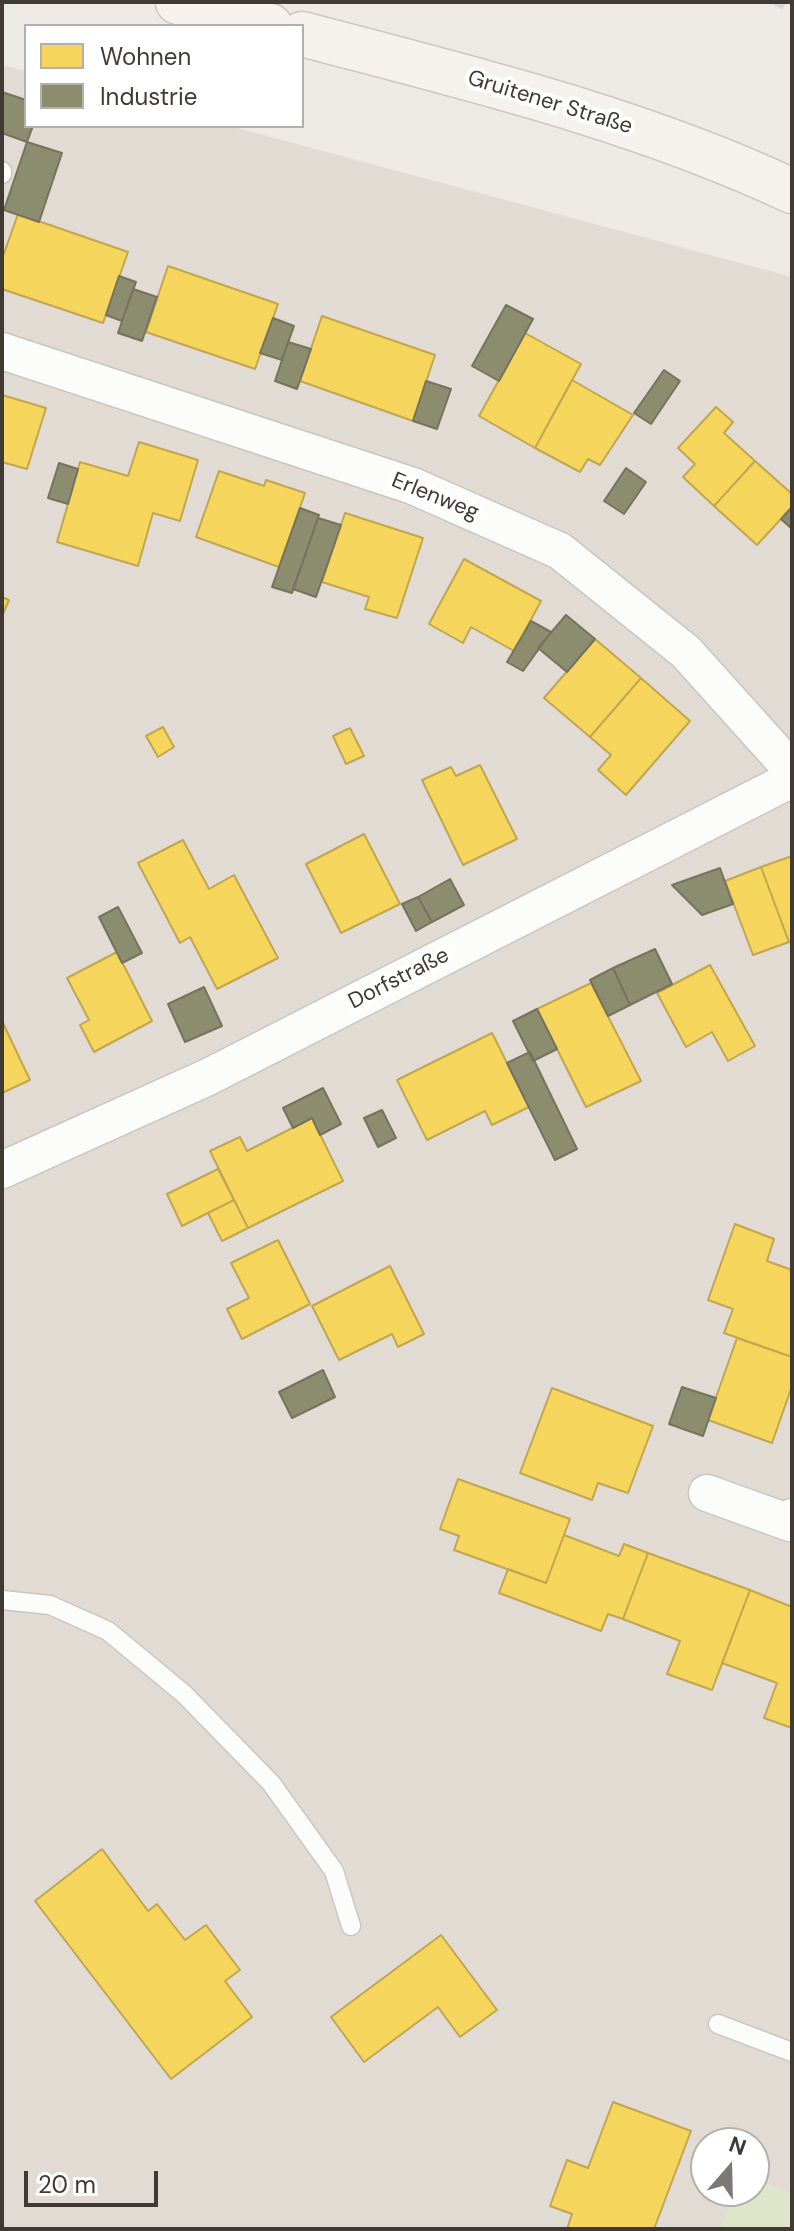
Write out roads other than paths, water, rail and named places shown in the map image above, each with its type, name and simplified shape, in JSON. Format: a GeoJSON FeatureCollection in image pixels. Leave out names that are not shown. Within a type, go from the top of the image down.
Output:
{"type":"FeatureCollection","features":[{"type":"Feature","properties":{"kind":"main road"},"geometry":{"type":"LineString","coordinates":[[178,2],[262,24]]}},
{"type":"Feature","properties":{"kind":"main road","name":"Gruitener Straße"},"geometry":{"type":"LineString","coordinates":[[304,35],[582,109],[753,172],[792,191]]}},
{"type":"Feature","properties":{"kind":"street","name":"Erlenweg"},"geometry":{"type":"LineString","coordinates":[[2,351],[413,486],[560,551],[686,652],[792,770]]}},
{"type":"Feature","properties":{"kind":"street","name":"Dorfstraße"},"geometry":{"type":"LineString","coordinates":[[2,1170],[208,1077],[792,779]]}},
{"type":"Feature","properties":{"kind":"street"},"geometry":{"type":"LineString","coordinates":[[707,1493],[790,1523],[792,1517]]}},
{"type":"Feature","properties":{"kind":"lane"},"geometry":{"type":"LineString","coordinates":[[2,1600],[50,1605],[108,1631],[184,1694],[271,1783],[334,1871],[351,1926]]}},
{"type":"Feature","properties":{"kind":"lane"},"geometry":{"type":"LineString","coordinates":[[718,2024],[792,2052]]}},
{"type":"Feature","properties":{"kind":"railway"},"geometry":{"type":"LineString","coordinates":[[775,2],[792,11]]}}]}
